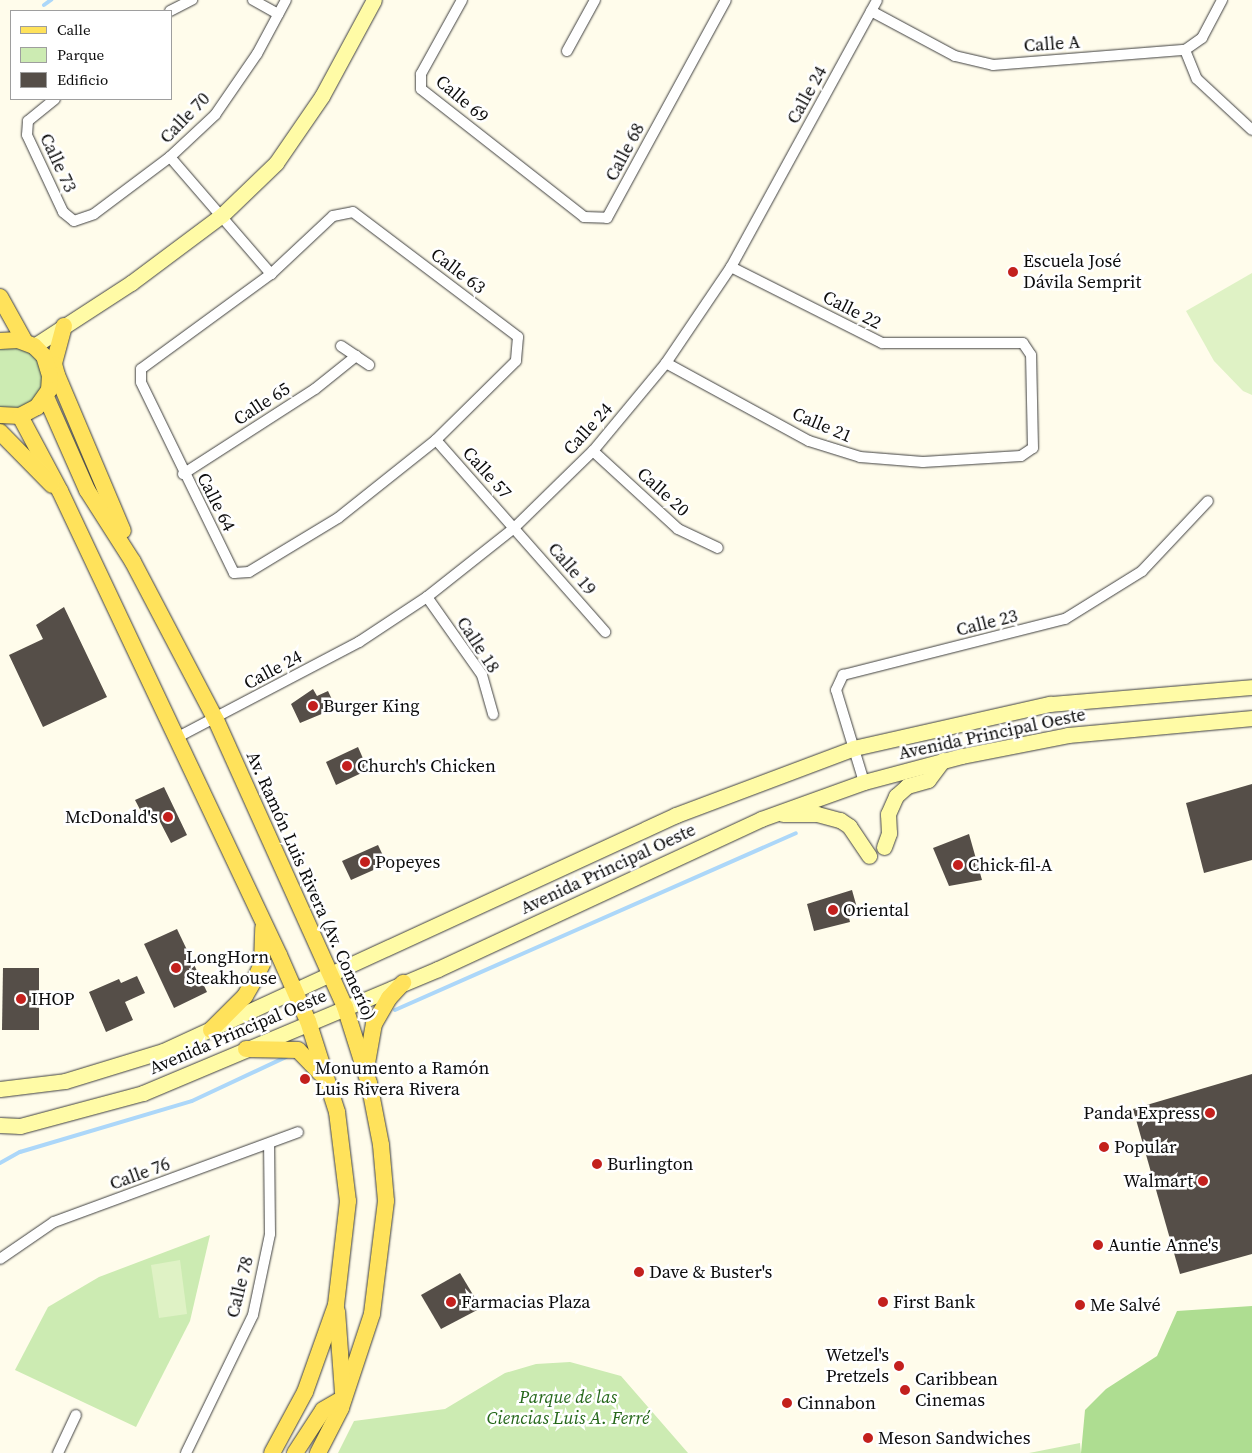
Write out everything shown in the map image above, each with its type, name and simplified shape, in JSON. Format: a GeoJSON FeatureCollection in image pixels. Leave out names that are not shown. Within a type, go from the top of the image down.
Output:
{"type":"FeatureCollection","features":[{"type":"Feature","properties":{"kind":"main road"},"geometry":{"type":"LineString","coordinates":[[0,341],[29,344],[64,326],[131,283],[222,214],[276,163],[322,96],[374,0]]}},
{"type":"Feature","properties":{"kind":"main road"},"geometry":{"type":"LineString","coordinates":[[0,297],[29,344],[49,369],[46,397],[37,407],[20,416],[0,415]]}},
{"type":"Feature","properties":{"kind":"main road"},"geometry":{"type":"LineString","coordinates":[[64,326],[54,364],[57,376],[124,533],[133,562]]}},
{"type":"Feature","properties":{"kind":"main road","name":"Av. Ramón Luis Rivera (Av. Comerío)"},"geometry":{"type":"LineString","coordinates":[[46,397],[87,490],[133,562],[216,720],[345,1007],[367,1075],[381,1145],[386,1202],[372,1314],[344,1398],[318,1453]]}},
{"type":"Feature","properties":{"kind":"main road"},"geometry":{"type":"LineString","coordinates":[[20,416],[60,491],[262,918],[308,1021],[332,1091],[345,1157],[348,1201],[337,1296],[344,1398],[323,1410],[295,1453]]}},
{"type":"Feature","properties":{"kind":"main road"},"geometry":{"type":"LineString","coordinates":[[0,432],[45,481],[60,491]]}},
{"type":"Feature","properties":{"kind":"main road","name":"Avenida Principal Oeste"},"geometry":{"type":"LineString","coordinates":[[0,1088],[65,1081],[119,1067],[211,1030],[331,977],[676,815],[854,748],[1050,704],[1252,687]]}},
{"type":"Feature","properties":{"kind":"main road","name":"Avenida Principal Oeste"},"geometry":{"type":"LineString","coordinates":[[0,1125],[20,1126],[143,1093],[308,1021],[403,983],[779,813],[864,782],[943,760],[1068,736],[1249,716]]}},
{"type":"Feature","properties":{"kind":"main road"},"geometry":{"type":"LineString","coordinates":[[884,848],[889,833],[888,814],[896,796],[907,786],[928,780],[943,760]]}},
{"type":"Feature","properties":{"kind":"main road"},"geometry":{"type":"LineString","coordinates":[[779,813],[840,820],[869,856]]}},
{"type":"Feature","properties":{"kind":"main road"},"geometry":{"type":"LineString","coordinates":[[211,1030],[245,996],[255,980],[265,942],[262,918]]}},
{"type":"Feature","properties":{"kind":"main road"},"geometry":{"type":"LineString","coordinates":[[367,1075],[368,1043],[374,1024],[403,983]]}},
{"type":"Feature","properties":{"kind":"main road"},"geometry":{"type":"LineString","coordinates":[[246,1049],[298,1050],[310,1058],[332,1091]]}},
{"type":"Feature","properties":{"kind":"main road"},"geometry":{"type":"LineString","coordinates":[[272,1453],[305,1392],[337,1296]]}},
{"type":"Feature","properties":{"kind":"street"},"geometry":{"type":"LineString","coordinates":[[172,10],[192,0]]}},
{"type":"Feature","properties":{"kind":"street"},"geometry":{"type":"LineString","coordinates":[[253,0],[278,14]]}},
{"type":"Feature","properties":{"kind":"street","name":"Calle 70"},"geometry":{"type":"LineString","coordinates":[[71,218],[94,214],[170,157],[215,115],[286,0]]}},
{"type":"Feature","properties":{"kind":"street","name":"Calle 69"},"geometry":{"type":"LineString","coordinates":[[462,0],[421,74],[421,89],[511,160]]}},
{"type":"Feature","properties":{"kind":"street"},"geometry":{"type":"LineString","coordinates":[[567,51],[595,0]]}},
{"type":"Feature","properties":{"kind":"street","name":"Calle 68"},"geometry":{"type":"LineString","coordinates":[[511,160],[584,217],[608,218],[726,0]]}},
{"type":"Feature","properties":{"kind":"street","name":"Calle 24"},"geometry":{"type":"LineString","coordinates":[[176,738],[216,720],[359,642],[427,597],[514,528],[593,451],[666,363],[732,267],[877,0]]}},
{"type":"Feature","properties":{"kind":"street"},"geometry":{"type":"LineString","coordinates":[[1222,0],[1202,38],[1185,50],[1198,79],[1252,130]]}},
{"type":"Feature","properties":{"kind":"street","name":"Calle A"},"geometry":{"type":"LineString","coordinates":[[871,11],[955,56],[993,65],[1185,50]]}},
{"type":"Feature","properties":{"kind":"street","name":"Calle 73"},"geometry":{"type":"LineString","coordinates":[[54,100],[28,121],[27,135],[63,212],[71,218]]}},
{"type":"Feature","properties":{"kind":"street"},"geometry":{"type":"LineString","coordinates":[[170,157],[222,214],[271,274]]}},
{"type":"Feature","properties":{"kind":"street","name":"Calle 63"},"geometry":{"type":"LineString","coordinates":[[271,274],[333,216],[353,212],[518,337],[516,361],[436,440]]}},
{"type":"Feature","properties":{"kind":"street","name":"Calle 22"},"geometry":{"type":"LineString","coordinates":[[732,267],[882,343],[1024,343],[1031,355],[1032,448],[1021,456],[980,459]]}},
{"type":"Feature","properties":{"kind":"street","name":"Calle 64"},"geometry":{"type":"LineString","coordinates":[[271,274],[141,369],[140,382],[183,474],[234,573],[248,572],[338,518],[436,440]]}},
{"type":"Feature","properties":{"kind":"street"},"geometry":{"type":"LineString","coordinates":[[341,346],[369,365]]}},
{"type":"Feature","properties":{"kind":"street","name":"Calle 65"},"geometry":{"type":"LineString","coordinates":[[183,474],[315,389],[356,356]]}},
{"type":"Feature","properties":{"kind":"street","name":"Calle 21"},"geometry":{"type":"LineString","coordinates":[[666,363],[809,441],[860,457],[923,462],[980,459]]}},
{"type":"Feature","properties":{"kind":"street","name":"Calle 57"},"geometry":{"type":"LineString","coordinates":[[436,440],[514,528]]}},
{"type":"Feature","properties":{"kind":"street","name":"Calle 20"},"geometry":{"type":"LineString","coordinates":[[593,451],[678,529],[718,548]]}},
{"type":"Feature","properties":{"kind":"street","name":"Calle 23"},"geometry":{"type":"LineString","coordinates":[[864,782],[836,690],[843,675],[1064,619],[1142,571],[1208,501]]}},
{"type":"Feature","properties":{"kind":"street","name":"Calle 19"},"geometry":{"type":"LineString","coordinates":[[514,528],[605,632]]}},
{"type":"Feature","properties":{"kind":"street","name":"Calle 18"},"geometry":{"type":"LineString","coordinates":[[427,597],[482,675],[493,714]]}},
{"type":"Feature","properties":{"kind":"street"},"geometry":{"type":"LineString","coordinates":[[0,1134],[20,1126]]}},
{"type":"Feature","properties":{"kind":"street","name":"Calle 76"},"geometry":{"type":"LineString","coordinates":[[0,1259],[54,1222],[269,1145],[298,1132]]}},
{"type":"Feature","properties":{"kind":"street","name":"Calle 78"},"geometry":{"type":"LineString","coordinates":[[186,1453],[253,1314],[270,1234],[269,1145]]}},
{"type":"Feature","properties":{"kind":"street"},"geometry":{"type":"LineString","coordinates":[[58,1453],[76,1415]]}},
{"type":"Feature","properties":{"kind":"green space"},"geometry":{"type":"Polygon","coordinates":[[[1252,273],[1252,395],[1243,391],[1214,361],[1186,311],[1252,273]]]}},
{"type":"Feature","properties":{"kind":"green space"},"geometry":{"type":"Polygon","coordinates":[[[0,346],[32,350],[46,380],[28,408],[0,410],[0,346]]]}},
{"type":"Feature","properties":{"kind":"green space"},"geometry":{"type":"Polygon","coordinates":[[[210,1235],[190,1321],[136,1427],[15,1370],[48,1307],[99,1277],[210,1235]]]}},
{"type":"Feature","properties":{"kind":"green space"},"geometry":{"type":"Polygon","coordinates":[[[180,1260],[187,1314],[159,1318],[151,1265],[180,1260]]]}},
{"type":"Feature","properties":{"kind":"green space"},"geometry":{"type":"Polygon","coordinates":[[[1252,1306],[1252,1453],[1081,1453],[1085,1410],[1106,1389],[1157,1356],[1177,1311],[1252,1306]]]}},
{"type":"Feature","properties":{"kind":"green space","name":"Parque de las Ciencias Luis A. Ferré"},"geometry":{"type":"Polygon","coordinates":[[[570,1362],[621,1376],[688,1453],[338,1453],[354,1421],[445,1409],[505,1373],[536,1364],[570,1362]]]}},
{"type":"Feature","properties":{"kind":"green space"},"geometry":{"type":"Polygon","coordinates":[[[1080,1443],[1081,1453],[1029,1453],[1080,1443]]]}},
{"type":"Feature","properties":{"kind":"building"},"geometry":{"type":"Polygon","coordinates":[[[64,607],[107,697],[43,727],[9,655],[43,639],[36,625],[64,607]]]}},
{"type":"Feature","properties":{"kind":"building","name":"Burger King"},"geometry":{"type":"Polygon","coordinates":[[[313,689],[317,696],[328,691],[336,708],[300,723],[291,704],[313,689]]]}},
{"type":"Feature","properties":{"kind":"building","name":"Church's Chicken"},"geometry":{"type":"Polygon","coordinates":[[[358,747],[368,770],[336,785],[326,762],[358,747]]]}},
{"type":"Feature","properties":{"kind":"building"},"geometry":{"type":"Polygon","coordinates":[[[1252,784],[1252,860],[1204,873],[1186,803],[1252,784]]]}},
{"type":"Feature","properties":{"kind":"building","name":"McDonald's"},"geometry":{"type":"Polygon","coordinates":[[[164,787],[187,835],[171,843],[156,814],[145,819],[135,800],[164,787]]]}},
{"type":"Feature","properties":{"kind":"building","name":"Chick-fil-A"},"geometry":{"type":"Polygon","coordinates":[[[969,834],[982,880],[949,886],[933,848],[969,834]]]}},
{"type":"Feature","properties":{"kind":"building","name":"Popeyes"},"geometry":{"type":"Polygon","coordinates":[[[378,845],[387,864],[351,880],[342,861],[378,845]]]}},
{"type":"Feature","properties":{"kind":"building","name":"Oriental"},"geometry":{"type":"Polygon","coordinates":[[[852,890],[859,915],[849,918],[850,922],[814,931],[807,904],[852,890]]]}},
{"type":"Feature","properties":{"kind":"building","name":"LongHorn Steakhouse"},"geometry":{"type":"Polygon","coordinates":[[[177,929],[207,992],[174,1008],[144,944],[177,929]]]}},
{"type":"Feature","properties":{"kind":"building","name":"IHOP"},"geometry":{"type":"Polygon","coordinates":[[[3,968],[39,968],[39,1030],[2,1030],[3,968]]]}},
{"type":"Feature","properties":{"kind":"building"},"geometry":{"type":"Polygon","coordinates":[[[137,976],[145,993],[125,1002],[133,1020],[106,1032],[89,992],[119,979],[121,983],[137,976]]]}},
{"type":"Feature","properties":{"kind":"building","name":"Walmart"},"geometry":{"type":"Polygon","coordinates":[[[1252,1074],[1252,1254],[1180,1274],[1133,1109],[1252,1074]]]}},
{"type":"Feature","properties":{"kind":"building","name":"Farmacias Plaza"},"geometry":{"type":"Polygon","coordinates":[[[460,1273],[481,1308],[441,1329],[421,1295],[460,1273]]]}},
{"type":"Feature","properties":{"kind":"waterway"},"geometry":{"type":"LineString","coordinates":[[44,5],[51,0]]}},
{"type":"Feature","properties":{"kind":"waterway"},"geometry":{"type":"LineString","coordinates":[[395,1010],[796,833]]}},
{"type":"Feature","properties":{"kind":"waterway"},"geometry":{"type":"LineString","coordinates":[[0,1163],[20,1152],[192,1101],[286,1057]]}},
{"type":"Feature","properties":{"kind":"place","name":"Escuela José Dávila Semprit"},"geometry":{"type":"Point","coordinates":[1013,272]}},
{"type":"Feature","properties":{"kind":"place","name":"Burger King"},"geometry":{"type":"Point","coordinates":[313,706]}},
{"type":"Feature","properties":{"kind":"place","name":"Church's Chicken"},"geometry":{"type":"Point","coordinates":[347,766]}},
{"type":"Feature","properties":{"kind":"place","name":"McDonald's"},"geometry":{"type":"Point","coordinates":[168,817]}},
{"type":"Feature","properties":{"kind":"place","name":"Popeyes"},"geometry":{"type":"Point","coordinates":[365,862]}},
{"type":"Feature","properties":{"kind":"place","name":"Chick-fil-A"},"geometry":{"type":"Point","coordinates":[958,865]}},
{"type":"Feature","properties":{"kind":"place","name":"Oriental"},"geometry":{"type":"Point","coordinates":[833,910]}},
{"type":"Feature","properties":{"kind":"place","name":"LongHorn Steakhouse"},"geometry":{"type":"Point","coordinates":[176,968]}},
{"type":"Feature","properties":{"kind":"place","name":"IHOP"},"geometry":{"type":"Point","coordinates":[21,999]}},
{"type":"Feature","properties":{"kind":"place","name":"Monumento a Ramón Luis Rivera Rivera"},"geometry":{"type":"Point","coordinates":[305,1079]}},
{"type":"Feature","properties":{"kind":"place","name":"Panda Express"},"geometry":{"type":"Point","coordinates":[1210,1113]}},
{"type":"Feature","properties":{"kind":"place","name":"Popular"},"geometry":{"type":"Point","coordinates":[1104,1147]}},
{"type":"Feature","properties":{"kind":"place","name":"Burlington"},"geometry":{"type":"Point","coordinates":[597,1164]}},
{"type":"Feature","properties":{"kind":"place","name":"Walmart"},"geometry":{"type":"Point","coordinates":[1203,1181]}},
{"type":"Feature","properties":{"kind":"place","name":"Auntie Anne's"},"geometry":{"type":"Point","coordinates":[1098,1245]}},
{"type":"Feature","properties":{"kind":"place","name":"Dave & Buster's"},"geometry":{"type":"Point","coordinates":[639,1272]}},
{"type":"Feature","properties":{"kind":"place","name":"Farmacias Plaza"},"geometry":{"type":"Point","coordinates":[451,1302]}},
{"type":"Feature","properties":{"kind":"place","name":"First Bank"},"geometry":{"type":"Point","coordinates":[883,1302]}},
{"type":"Feature","properties":{"kind":"place","name":"Me Salvé"},"geometry":{"type":"Point","coordinates":[1080,1305]}},
{"type":"Feature","properties":{"kind":"place","name":"Wetzel's Pretzels"},"geometry":{"type":"Point","coordinates":[899,1366]}},
{"type":"Feature","properties":{"kind":"place","name":"Caribbean Cinemas"},"geometry":{"type":"Point","coordinates":[905,1390]}},
{"type":"Feature","properties":{"kind":"place","name":"Cinnabon"},"geometry":{"type":"Point","coordinates":[787,1403]}},
{"type":"Feature","properties":{"kind":"place","name":"Meson Sandwiches"},"geometry":{"type":"Point","coordinates":[868,1438]}}]}
